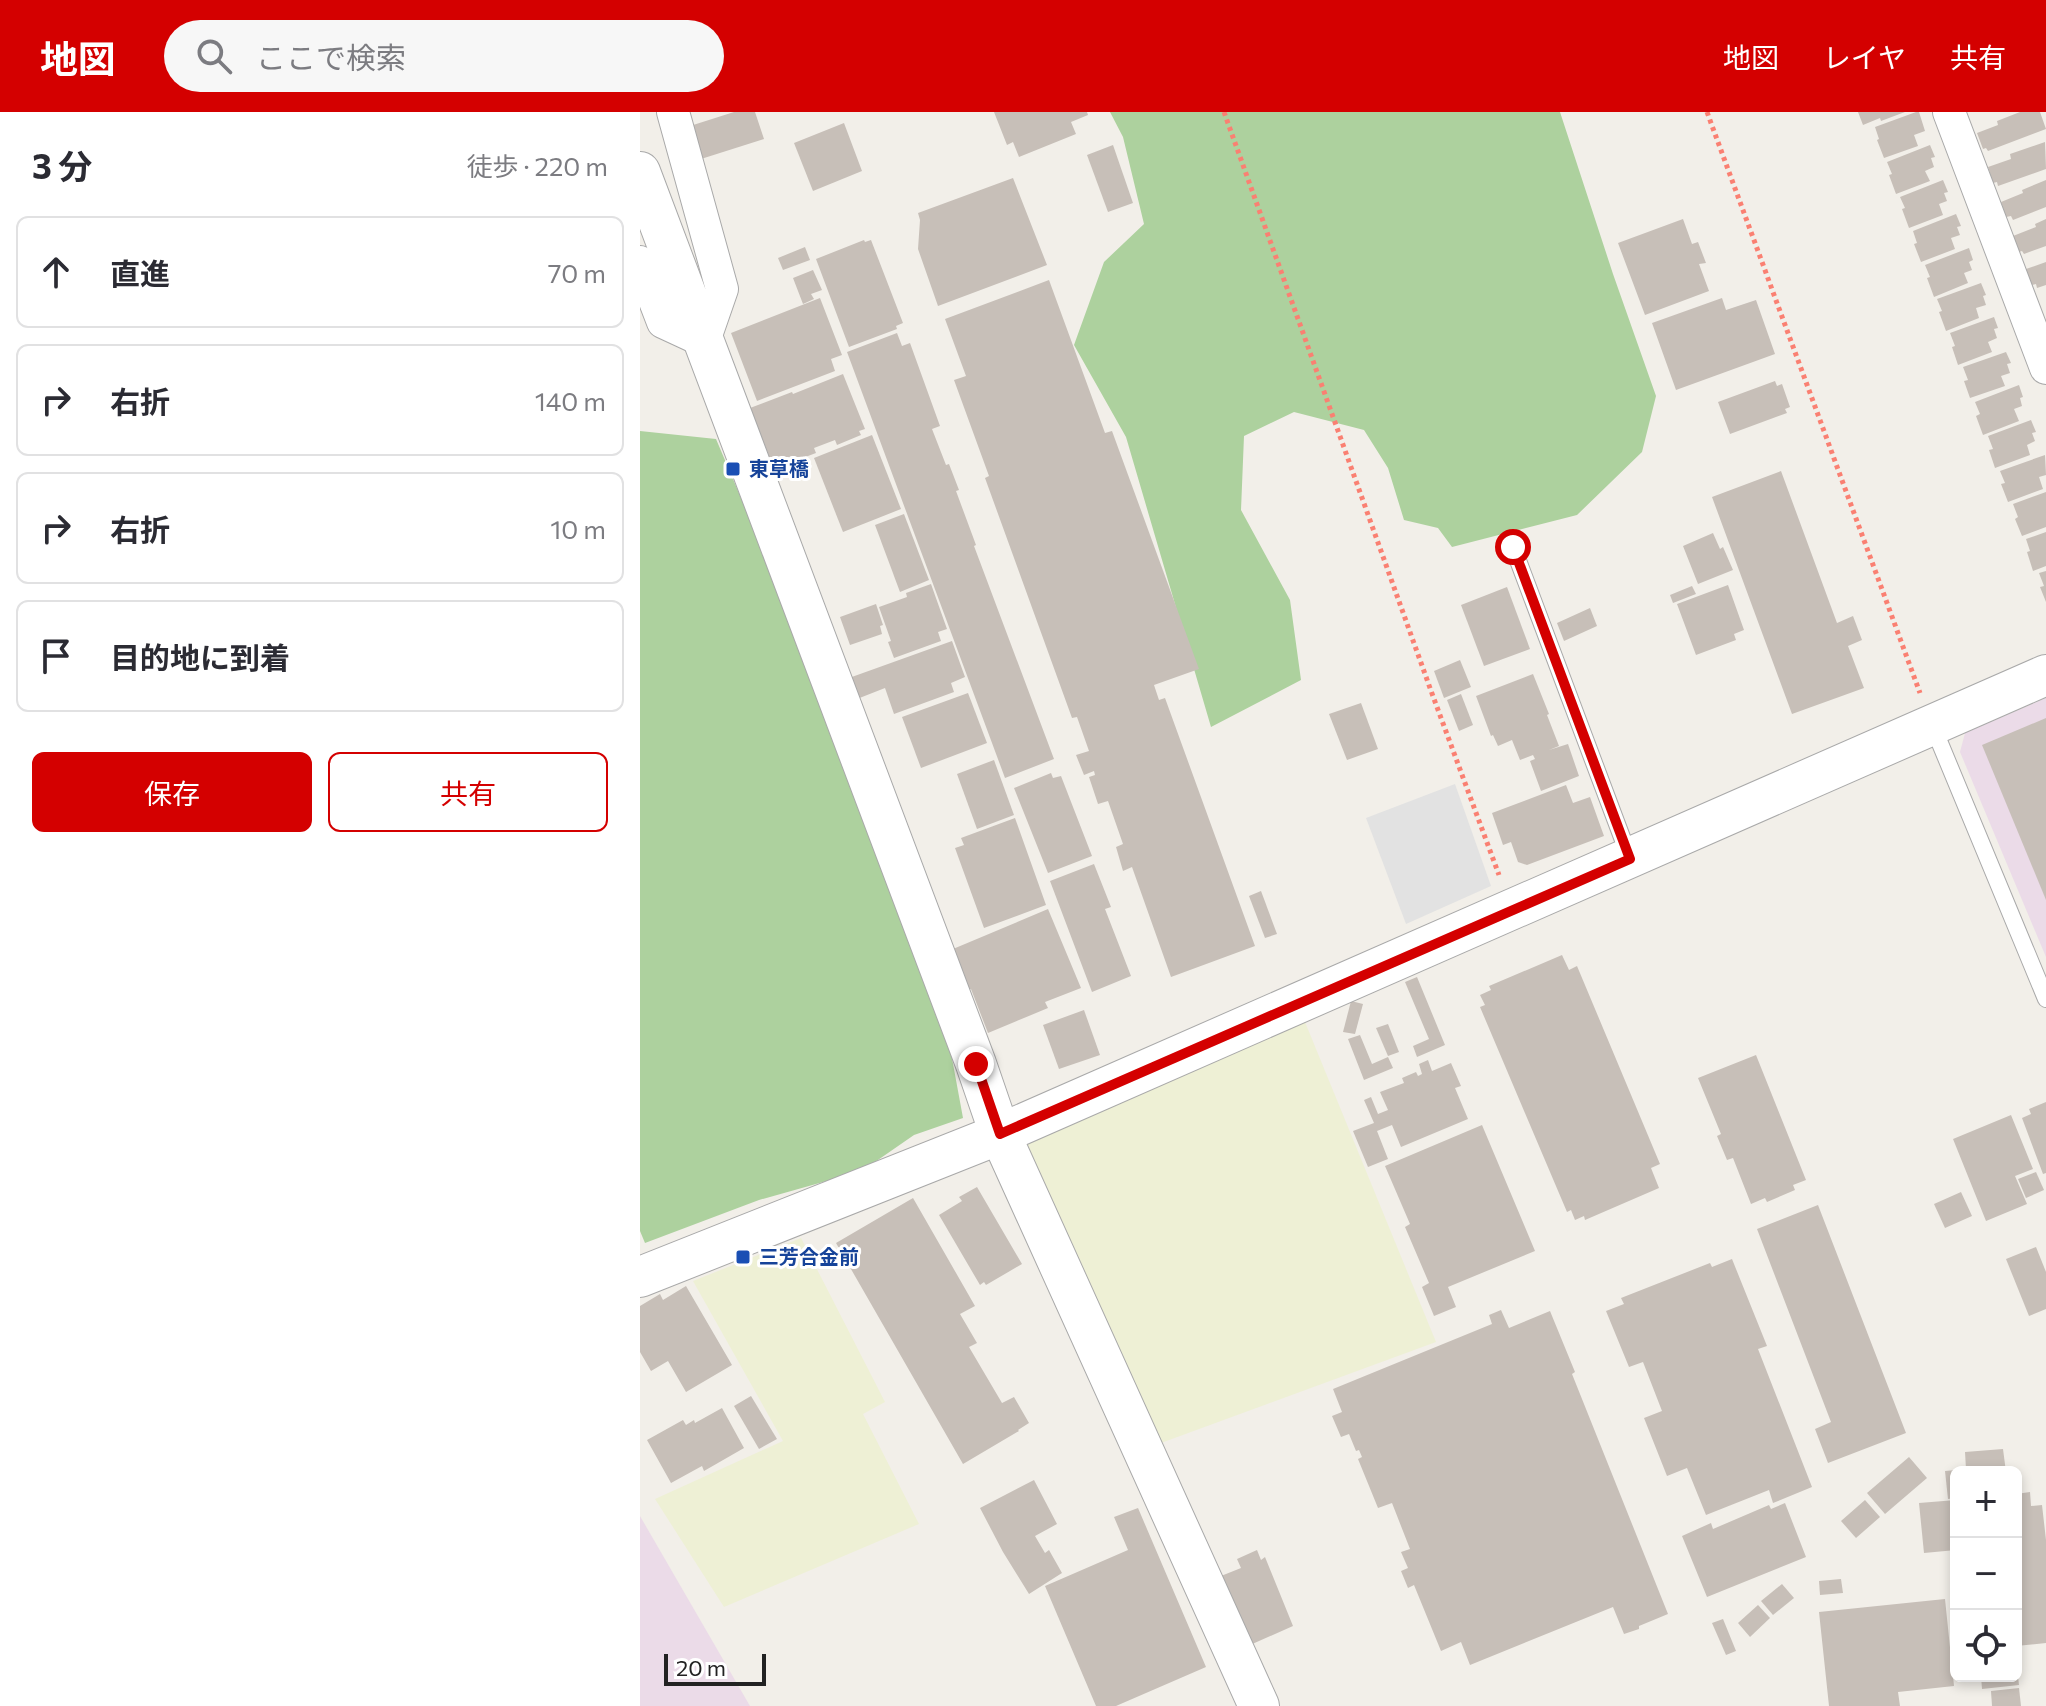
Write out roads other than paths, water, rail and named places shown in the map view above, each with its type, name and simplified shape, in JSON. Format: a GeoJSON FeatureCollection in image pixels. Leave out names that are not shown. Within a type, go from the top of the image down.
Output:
{"type":"FeatureCollection","features":[{"type":"Feature","properties":{"kind":"street"},"geometry":{"type":"LineString","coordinates":[[673,112],[722,289],[704,341]]}},
{"type":"Feature","properties":{"kind":"street"},"geometry":{"type":"LineString","coordinates":[[1949,112],[2046,368]]}},
{"type":"Feature","properties":{"kind":"street"},"geometry":{"type":"LineString","coordinates":[[640,172],[1000,1134],[1259,1706]]}},
{"type":"Feature","properties":{"kind":"street"},"geometry":{"type":"LineString","coordinates":[[640,262],[663,322],[704,341]]}},
{"type":"Feature","properties":{"kind":"street"},"geometry":{"type":"LineString","coordinates":[[640,1277],[1000,1134],[2046,675]]}},
{"type":"Feature","properties":{"kind":"lane"},"geometry":{"type":"LineString","coordinates":[[1513,547],[1630,859]]}},
{"type":"Feature","properties":{"kind":"lane"},"geometry":{"type":"LineString","coordinates":[[1932,724],[2046,999]]}},
{"type":"Feature","properties":{"kind":"place","name":"東草橋"},"geometry":{"type":"Point","coordinates":[733,469]}},
{"type":"Feature","properties":{"kind":"place","name":"三芳合金前"},"geometry":{"type":"Point","coordinates":[743,1257]}}]}
